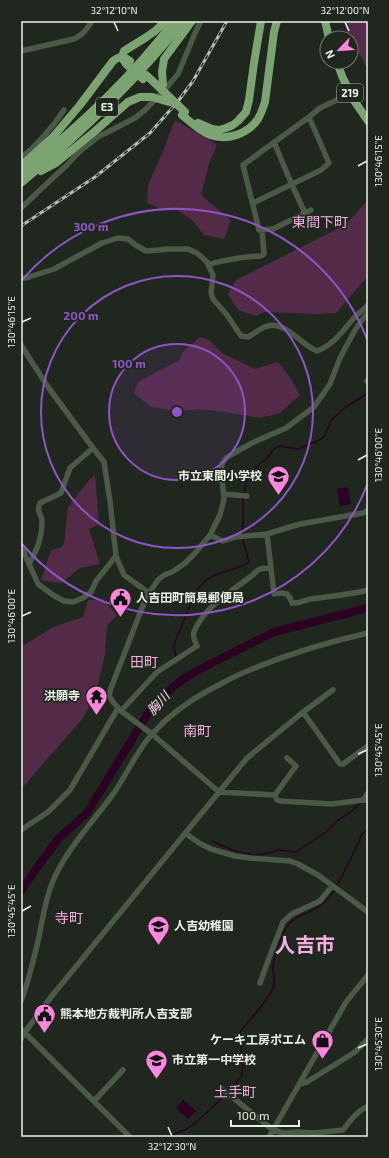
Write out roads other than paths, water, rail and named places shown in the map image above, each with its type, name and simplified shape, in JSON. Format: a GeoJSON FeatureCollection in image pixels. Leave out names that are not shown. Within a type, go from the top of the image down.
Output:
{"type":"FeatureCollection","features":[{"type":"Feature","properties":{"kind":"highway"},"geometry":{"type":"LineString","coordinates":[[126,61],[124,51],[150,34],[165,21]]}},
{"type":"Feature","properties":{"kind":"highway","name":"E3"},"geometry":{"type":"LineString","coordinates":[[21,173],[75,128],[141,61],[174,21]]}},
{"type":"Feature","properties":{"kind":"highway","name":"E3"},"geometry":{"type":"LineString","coordinates":[[21,183],[85,128],[116,98],[183,21]]}},
{"type":"Feature","properties":{"kind":"highway"},"geometry":{"type":"LineString","coordinates":[[21,183],[56,162],[94,132],[128,102],[157,89],[164,59],[192,21]]}},
{"type":"Feature","properties":{"kind":"highway"},"geometry":{"type":"LineString","coordinates":[[184,113],[206,127],[219,130],[233,125],[242,117],[246,112],[249,100],[261,21]]}},
{"type":"Feature","properties":{"kind":"highway"},"geometry":{"type":"LineString","coordinates":[[21,166],[53,137],[80,105],[112,61],[117,58],[126,61],[184,113],[200,130],[217,137],[229,137],[243,132],[254,124],[260,115],[265,102],[274,32],[277,21]]}},
{"type":"Feature","properties":{"kind":"highway","name":"219"},"geometry":{"type":"LineString","coordinates":[[340,70],[353,99],[368,121]]}},
{"type":"Feature","properties":{"kind":"street"},"geometry":{"type":"LineString","coordinates":[[21,51],[81,36],[92,21]]}},
{"type":"Feature","properties":{"kind":"street"},"geometry":{"type":"LineString","coordinates":[[21,208],[85,146],[98,136],[135,118],[145,110],[178,74],[194,34],[201,21]]}},
{"type":"Feature","properties":{"kind":"street"},"geometry":{"type":"LineString","coordinates":[[274,142],[292,185],[308,211],[273,229],[259,230],[243,165],[290,130],[309,117],[320,108],[344,98],[353,99]]}},
{"type":"Feature","properties":{"kind":"street"},"geometry":{"type":"LineString","coordinates":[[21,158],[29,152],[56,123],[64,110]]}},
{"type":"Feature","properties":{"kind":"street"},"geometry":{"type":"LineString","coordinates":[[253,203],[321,170],[329,163],[309,117]]}},
{"type":"Feature","properties":{"kind":"street"},"geometry":{"type":"LineString","coordinates":[[208,265],[232,258],[261,256],[264,254],[262,230]]}},
{"type":"Feature","properties":{"kind":"street"},"geometry":{"type":"LineString","coordinates":[[21,278],[26,278],[54,269],[102,243],[118,238],[128,239],[136,246],[146,251],[168,248],[188,249],[197,253],[207,262],[213,275],[211,293],[213,299],[227,315],[241,336],[248,337],[268,326],[276,326],[293,334],[310,348],[317,351],[328,345],[340,335],[354,318],[368,305]]}},
{"type":"Feature","properties":{"kind":"street"},"geometry":{"type":"LineString","coordinates":[[275,795],[219,792],[150,733],[119,709],[109,695],[149,593],[158,580],[184,564],[199,548],[210,535],[220,515],[224,499],[221,470],[222,464],[226,458],[252,443],[286,428],[314,407],[330,384],[342,354],[355,330],[368,313]]}},
{"type":"Feature","properties":{"kind":"street"},"geometry":{"type":"LineString","coordinates":[[21,345],[48,387],[104,462],[116,556],[124,575],[149,593]]}},
{"type":"Feature","properties":{"kind":"street"},"geometry":{"type":"LineString","coordinates":[[29,564],[38,548],[42,519],[38,510],[40,503],[61,493],[70,468],[93,448]]}},
{"type":"Feature","properties":{"kind":"street"},"geometry":{"type":"LineString","coordinates":[[224,494],[247,496]]}},
{"type":"Feature","properties":{"kind":"street"},"geometry":{"type":"LineString","coordinates":[[210,535],[223,541],[235,537],[267,534],[300,524],[363,513],[368,510]]}},
{"type":"Feature","properties":{"kind":"street"},"geometry":{"type":"LineString","coordinates":[[267,534],[274,594],[288,594],[292,604],[309,599],[368,590]]}},
{"type":"Feature","properties":{"kind":"street"},"geometry":{"type":"LineString","coordinates":[[21,546],[38,584],[64,601],[73,602],[83,598],[91,592],[96,581],[116,556]]}},
{"type":"Feature","properties":{"kind":"street"},"geometry":{"type":"LineString","coordinates":[[21,830],[48,812],[70,790],[119,709],[157,672],[197,646],[193,637],[194,632],[203,617],[213,606],[259,569],[270,568]]}},
{"type":"Feature","properties":{"kind":"street"},"geometry":{"type":"LineString","coordinates":[[21,1001],[29,974],[46,899],[53,881],[63,862],[120,786],[150,733],[180,708],[220,683],[255,667],[295,653],[332,641],[368,633]]}},
{"type":"Feature","properties":{"kind":"street"},"geometry":{"type":"LineString","coordinates":[[21,1038],[23,1030],[248,758],[303,712],[333,690]]}},
{"type":"Feature","properties":{"kind":"street"},"geometry":{"type":"LineString","coordinates":[[303,712],[340,764],[343,764],[368,746]]}},
{"type":"Feature","properties":{"kind":"street"},"geometry":{"type":"LineString","coordinates":[[275,795],[296,766],[288,758]]}},
{"type":"Feature","properties":{"kind":"street"},"geometry":{"type":"LineString","coordinates":[[275,795],[277,800],[280,801],[332,804],[366,800],[368,793]]}},
{"type":"Feature","properties":{"kind":"street"},"geometry":{"type":"LineString","coordinates":[[185,833],[198,843],[235,856],[290,861],[298,864],[318,875],[368,912]]}},
{"type":"Feature","properties":{"kind":"street"},"geometry":{"type":"LineString","coordinates":[[260,983],[283,922],[292,914],[320,901],[332,886]]}},
{"type":"Feature","properties":{"kind":"street"},"geometry":{"type":"LineString","coordinates":[[269,1137],[346,1002],[368,975]]}},
{"type":"Feature","properties":{"kind":"street"},"geometry":{"type":"LineString","coordinates":[[23,1030],[130,1137]]}},
{"type":"Feature","properties":{"kind":"street"},"geometry":{"type":"LineString","coordinates":[[300,1084],[307,1082],[355,1052],[368,1039]]}},
{"type":"Feature","properties":{"kind":"street"},"geometry":{"type":"LineString","coordinates":[[94,1100],[123,1070]]}},
{"type":"Feature","properties":{"kind":"street"},"geometry":{"type":"LineString","coordinates":[[221,1088],[273,1130],[284,1133],[314,1133],[343,1130],[351,1119],[363,1108],[368,1106]]}},
{"type":"Feature","properties":{"kind":"waterway"},"geometry":{"type":"LineString","coordinates":[[244,494],[248,474],[267,458],[273,450],[279,446],[298,449],[324,437],[332,419],[346,407],[368,393]]}},
{"type":"Feature","properties":{"kind":"waterway"},"geometry":{"type":"LineString","coordinates":[[176,657],[174,648],[175,642],[194,595],[199,587],[214,575],[240,567],[249,562],[243,541],[243,497]]}},
{"type":"Feature","properties":{"kind":"waterway","name":"胸川"},"geometry":{"type":"LineString","coordinates":[[21,891],[59,838],[87,813],[153,705],[173,687],[186,677],[274,632],[368,608]]}},
{"type":"Feature","properties":{"kind":"waterway"},"geometry":{"type":"LineString","coordinates":[[212,841],[235,851],[254,855],[279,850],[296,852],[326,832],[338,820],[351,812],[360,803]]}},
{"type":"Feature","properties":{"kind":"waterway"},"geometry":{"type":"LineString","coordinates":[[337,886],[361,836],[368,830]]}},
{"type":"Feature","properties":{"kind":"waterway"},"geometry":{"type":"LineString","coordinates":[[228,1091],[242,1073],[243,1062],[240,1032],[269,996],[272,990],[274,985],[274,962],[278,947],[286,928],[293,920],[321,905],[334,891]]}},
{"type":"Feature","properties":{"kind":"waterway"},"geometry":{"type":"LineString","coordinates":[[171,1137],[193,1124],[226,1094]]}},
{"type":"Feature","properties":{"kind":"railway"},"geometry":{"type":"LineString","coordinates":[[21,226],[95,177],[150,133],[179,100],[193,81],[227,21]]}},
{"type":"Feature","properties":{"kind":"place","name":"市立東間小学校"},"geometry":{"type":"Point","coordinates":[278,496]}},
{"type":"Feature","properties":{"kind":"place","name":"人吉田町簡易郵便局"},"geometry":{"type":"Point","coordinates":[121,618]}},
{"type":"Feature","properties":{"kind":"place","name":"洪願寺"},"geometry":{"type":"Point","coordinates":[96,716]}},
{"type":"Feature","properties":{"kind":"place","name":"人吉幼稚園"},"geometry":{"type":"Point","coordinates":[159,946]}},
{"type":"Feature","properties":{"kind":"place","name":"熊本地方裁判所人吉支部"},"geometry":{"type":"Point","coordinates":[45,1034]}},
{"type":"Feature","properties":{"kind":"place","name":"ケーキ工房ポエム"},"geometry":{"type":"Point","coordinates":[322,1060]}},
{"type":"Feature","properties":{"kind":"place","name":"市立第一中学校"},"geometry":{"type":"Point","coordinates":[157,1080]}},
{"type":"Feature","properties":{"kind":"district","name":"東間下町"},"geometry":{"type":"Point","coordinates":[320,222]}},
{"type":"Feature","properties":{"kind":"district","name":"田町"},"geometry":{"type":"Point","coordinates":[144,662]}},
{"type":"Feature","properties":{"kind":"district","name":"南町"},"geometry":{"type":"Point","coordinates":[197,731]}},
{"type":"Feature","properties":{"kind":"district","name":"寺町"},"geometry":{"type":"Point","coordinates":[69,918]}},
{"type":"Feature","properties":{"kind":"district","name":"人吉市"},"geometry":{"type":"Point","coordinates":[305,945]}},
{"type":"Feature","properties":{"kind":"district","name":"土手町"},"geometry":{"type":"Point","coordinates":[235,1092]}}]}
